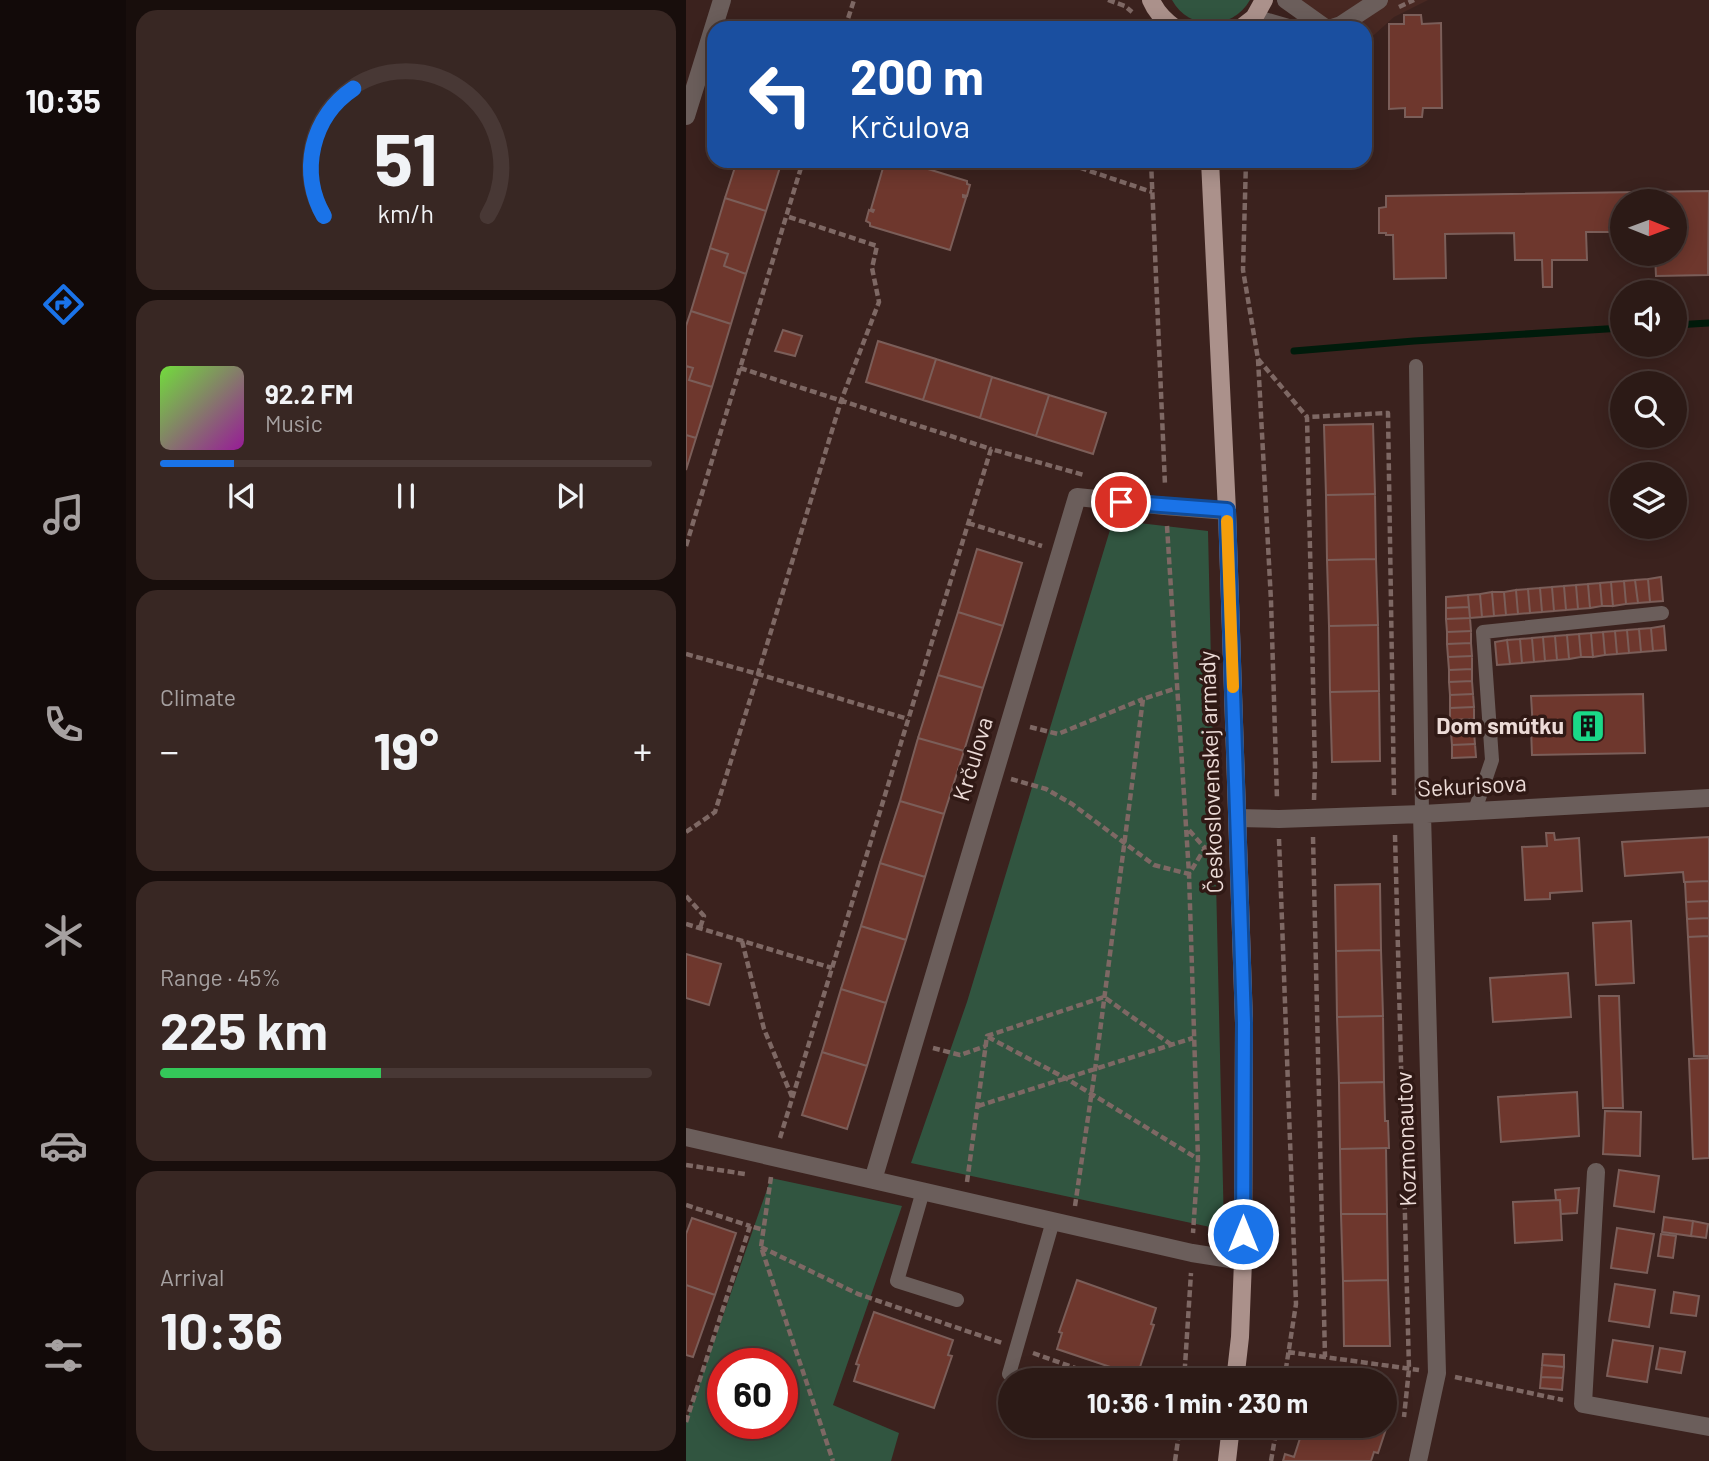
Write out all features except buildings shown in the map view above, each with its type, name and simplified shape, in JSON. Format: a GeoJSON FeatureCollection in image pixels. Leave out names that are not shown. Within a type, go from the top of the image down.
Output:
{"type":"FeatureCollection","features":[{"type":"Feature","properties":{"kind":"main road"},"geometry":{"type":"LineString","coordinates":[[1151,0],[1166,21]]}},
{"type":"Feature","properties":{"kind":"main road"},"geometry":{"type":"LineString","coordinates":[[1248,21],[1264,0]]}},
{"type":"Feature","properties":{"kind":"main road","name":"Československej armády"},"geometry":{"type":"LineString","coordinates":[[1210,168],[1227,510],[1244,1023],[1243,1261],[1236,1368]]}},
{"type":"Feature","properties":{"kind":"main road"},"geometry":{"type":"LineString","coordinates":[[1227,1461],[1230,1438]]}},
{"type":"Feature","properties":{"kind":"street"},"geometry":{"type":"LineString","coordinates":[[715,21],[722,0]]}},
{"type":"Feature","properties":{"kind":"street"},"geometry":{"type":"LineString","coordinates":[[1286,0],[1318,21]]}},
{"type":"Feature","properties":{"kind":"street"},"geometry":{"type":"LineString","coordinates":[[1347,21],[1379,0]]}},
{"type":"Feature","properties":{"kind":"street"},"geometry":{"type":"LineString","coordinates":[[686,116],[707,48]]}},
{"type":"Feature","properties":{"kind":"street","name":"Krčulova"},"geometry":{"type":"LineString","coordinates":[[873,1180],[1077,497],[1227,510]]}},
{"type":"Feature","properties":{"kind":"street","name":"Sekurisova"},"geometry":{"type":"LineString","coordinates":[[1238,818],[1422,814],[1709,798]]}},
{"type":"Feature","properties":{"kind":"street","name":"Kozmonautov"},"geometry":{"type":"LineString","coordinates":[[1418,1461],[1437,1373],[1422,814]]}},
{"type":"Feature","properties":{"kind":"street"},"geometry":{"type":"LineString","coordinates":[[686,1137],[1192,1253],[1243,1261]]}},
{"type":"Feature","properties":{"kind":"street"},"geometry":{"type":"LineString","coordinates":[[1596,1172],[1583,1404],[1709,1427]]}},
{"type":"Feature","properties":{"kind":"lane"},"geometry":{"type":"LineString","coordinates":[[1416,366],[1422,814]]}},
{"type":"Feature","properties":{"kind":"lane"},"geometry":{"type":"LineString","coordinates":[[1475,810],[1492,760],[1483,632],[1662,612]]}},
{"type":"Feature","properties":{"kind":"lane"},"geometry":{"type":"LineString","coordinates":[[923,1191],[897,1281],[957,1300]]}},
{"type":"Feature","properties":{"kind":"lane"},"geometry":{"type":"LineString","coordinates":[[1011,1368],[1053,1221]]}},
{"type":"Feature","properties":{"kind":"path"},"geometry":{"type":"LineString","coordinates":[[847,21],[854,0]]}},
{"type":"Feature","properties":{"kind":"path"},"geometry":{"type":"LineString","coordinates":[[1108,0],[1125,6],[1134,13]]}},
{"type":"Feature","properties":{"kind":"path"},"geometry":{"type":"LineString","coordinates":[[686,546],[801,168]]}},
{"type":"Feature","properties":{"kind":"path"},"geometry":{"type":"LineString","coordinates":[[1081,168],[1152,192]]}},
{"type":"Feature","properties":{"kind":"path"},"geometry":{"type":"LineString","coordinates":[[1151,168],[1166,506],[1189,874],[1198,1159],[1185,1368]]}},
{"type":"Feature","properties":{"kind":"path"},"geometry":{"type":"LineString","coordinates":[[1246,168],[1243,270],[1258,359],[1271,601],[1296,1304],[1286,1368]]}},
{"type":"Feature","properties":{"kind":"path"},"geometry":{"type":"LineString","coordinates":[[686,832],[715,811],[841,401],[879,302],[872,268],[877,246],[786,216]]}},
{"type":"Feature","properties":{"kind":"path"},"geometry":{"type":"LineString","coordinates":[[1258,359],[1307,416],[1325,1357]]}},
{"type":"Feature","properties":{"kind":"path"},"geometry":{"type":"LineString","coordinates":[[740,368],[991,449],[1097,478]]}},
{"type":"Feature","properties":{"kind":"path"},"geometry":{"type":"LineString","coordinates":[[1307,416],[1388,413],[1394,815],[1409,1369]]}},
{"type":"Feature","properties":{"kind":"path"},"geometry":{"type":"LineString","coordinates":[[833,1461],[761,1247],[774,1157],[991,449]]}},
{"type":"Feature","properties":{"kind":"path"},"geometry":{"type":"LineString","coordinates":[[686,654],[908,719]]}},
{"type":"Feature","properties":{"kind":"path"},"geometry":{"type":"LineString","coordinates":[[1010,721],[1058,734],[1177,688]]}},
{"type":"Feature","properties":{"kind":"path"},"geometry":{"type":"LineString","coordinates":[[1075,1207],[1143,699]]}},
{"type":"Feature","properties":{"kind":"path"},"geometry":{"type":"LineString","coordinates":[[994,774],[1046,789],[1072,804],[1154,865],[1189,874]]}},
{"type":"Feature","properties":{"kind":"path"},"geometry":{"type":"LineString","coordinates":[[1186,828],[1205,848],[1189,874]]}},
{"type":"Feature","properties":{"kind":"path"},"geometry":{"type":"LineString","coordinates":[[686,895],[704,916],[700,928]]}},
{"type":"Feature","properties":{"kind":"path"},"geometry":{"type":"LineString","coordinates":[[686,924],[832,968]]}},
{"type":"Feature","properties":{"kind":"path"},"geometry":{"type":"LineString","coordinates":[[742,941],[764,1029],[792,1098]]}},
{"type":"Feature","properties":{"kind":"path"},"geometry":{"type":"LineString","coordinates":[[987,1036],[1104,997]]}},
{"type":"Feature","properties":{"kind":"path"},"geometry":{"type":"LineString","coordinates":[[1104,997],[1173,1046]]}},
{"type":"Feature","properties":{"kind":"path"},"geometry":{"type":"LineString","coordinates":[[967,1183],[987,1036]]}},
{"type":"Feature","properties":{"kind":"path"},"geometry":{"type":"LineString","coordinates":[[987,1036],[1067,1079],[1198,1159]]}},
{"type":"Feature","properties":{"kind":"path"},"geometry":{"type":"LineString","coordinates":[[978,1106],[1193,1038]]}},
{"type":"Feature","properties":{"kind":"path"},"geometry":{"type":"LineString","coordinates":[[914,1042],[960,1055],[986,1046]]}},
{"type":"Feature","properties":{"kind":"path"},"geometry":{"type":"LineString","coordinates":[[686,1205],[764,1230]]}},
{"type":"Feature","properties":{"kind":"path"},"geometry":{"type":"LineString","coordinates":[[686,1422],[750,1226]]}},
{"type":"Feature","properties":{"kind":"path"},"geometry":{"type":"LineString","coordinates":[[761,1247],[858,1294],[1075,1368]]}},
{"type":"Feature","properties":{"kind":"path"},"geometry":{"type":"LineString","coordinates":[[1288,1352],[1437,1373],[1583,1404]]}},
{"type":"Feature","properties":{"kind":"path"},"geometry":{"type":"LineString","coordinates":[[1174,1461],[1178,1438]]}},
{"type":"Feature","properties":{"kind":"path"},"geometry":{"type":"LineString","coordinates":[[1271,1461],[1274,1438]]}},
{"type":"Feature","properties":{"kind":"shaded area"},"geometry":{"type":"Polygon","coordinates":[[[1302,0],[1428,0],[1394,17],[1372,37],[1372,21],[1294,21],[1302,0]]]}},
{"type":"Feature","properties":{"kind":"green space"},"geometry":{"type":"Polygon","coordinates":[[[1172,0],[1250,0],[1242,10],[1224,21],[1197,21],[1179,10],[1172,0]]]}},
{"type":"Feature","properties":{"kind":"green space"},"geometry":{"type":"Polygon","coordinates":[[[1113,520],[1208,531],[1224,1230],[911,1163],[967,1002],[1113,520]]]}},
{"type":"Feature","properties":{"kind":"green space"},"geometry":{"type":"Polygon","coordinates":[[[771,1178],[902,1206],[833,1405],[899,1433],[891,1461],[686,1461],[686,1422],[707,1362],[707,1439],[798,1439],[798,1348],[712,1348],[771,1178]]]}},
{"type":"Feature","properties":{"kind":"waterway"},"geometry":{"type":"LineString","coordinates":[[1687,324],[1709,323]]}},
{"type":"Feature","properties":{"kind":"waterway"},"geometry":{"type":"LineString","coordinates":[[1294,351],[1610,329]]}},
{"type":"Feature","properties":{"kind":"slow traffic"},"geometry":{"type":"LineString","coordinates":[[1227,521],[1233,687]]}},
{"type":"Feature","properties":{"kind":"place","name":"Dom smútku"},"geometry":{"type":"Point","coordinates":[1588,726]}},
{"type":"Feature","properties":{"kind":"route"},"geometry":{"type":"LineString","coordinates":[[1121,502],[1227,510],[1244,1023],[1243,1234]]}}]}
